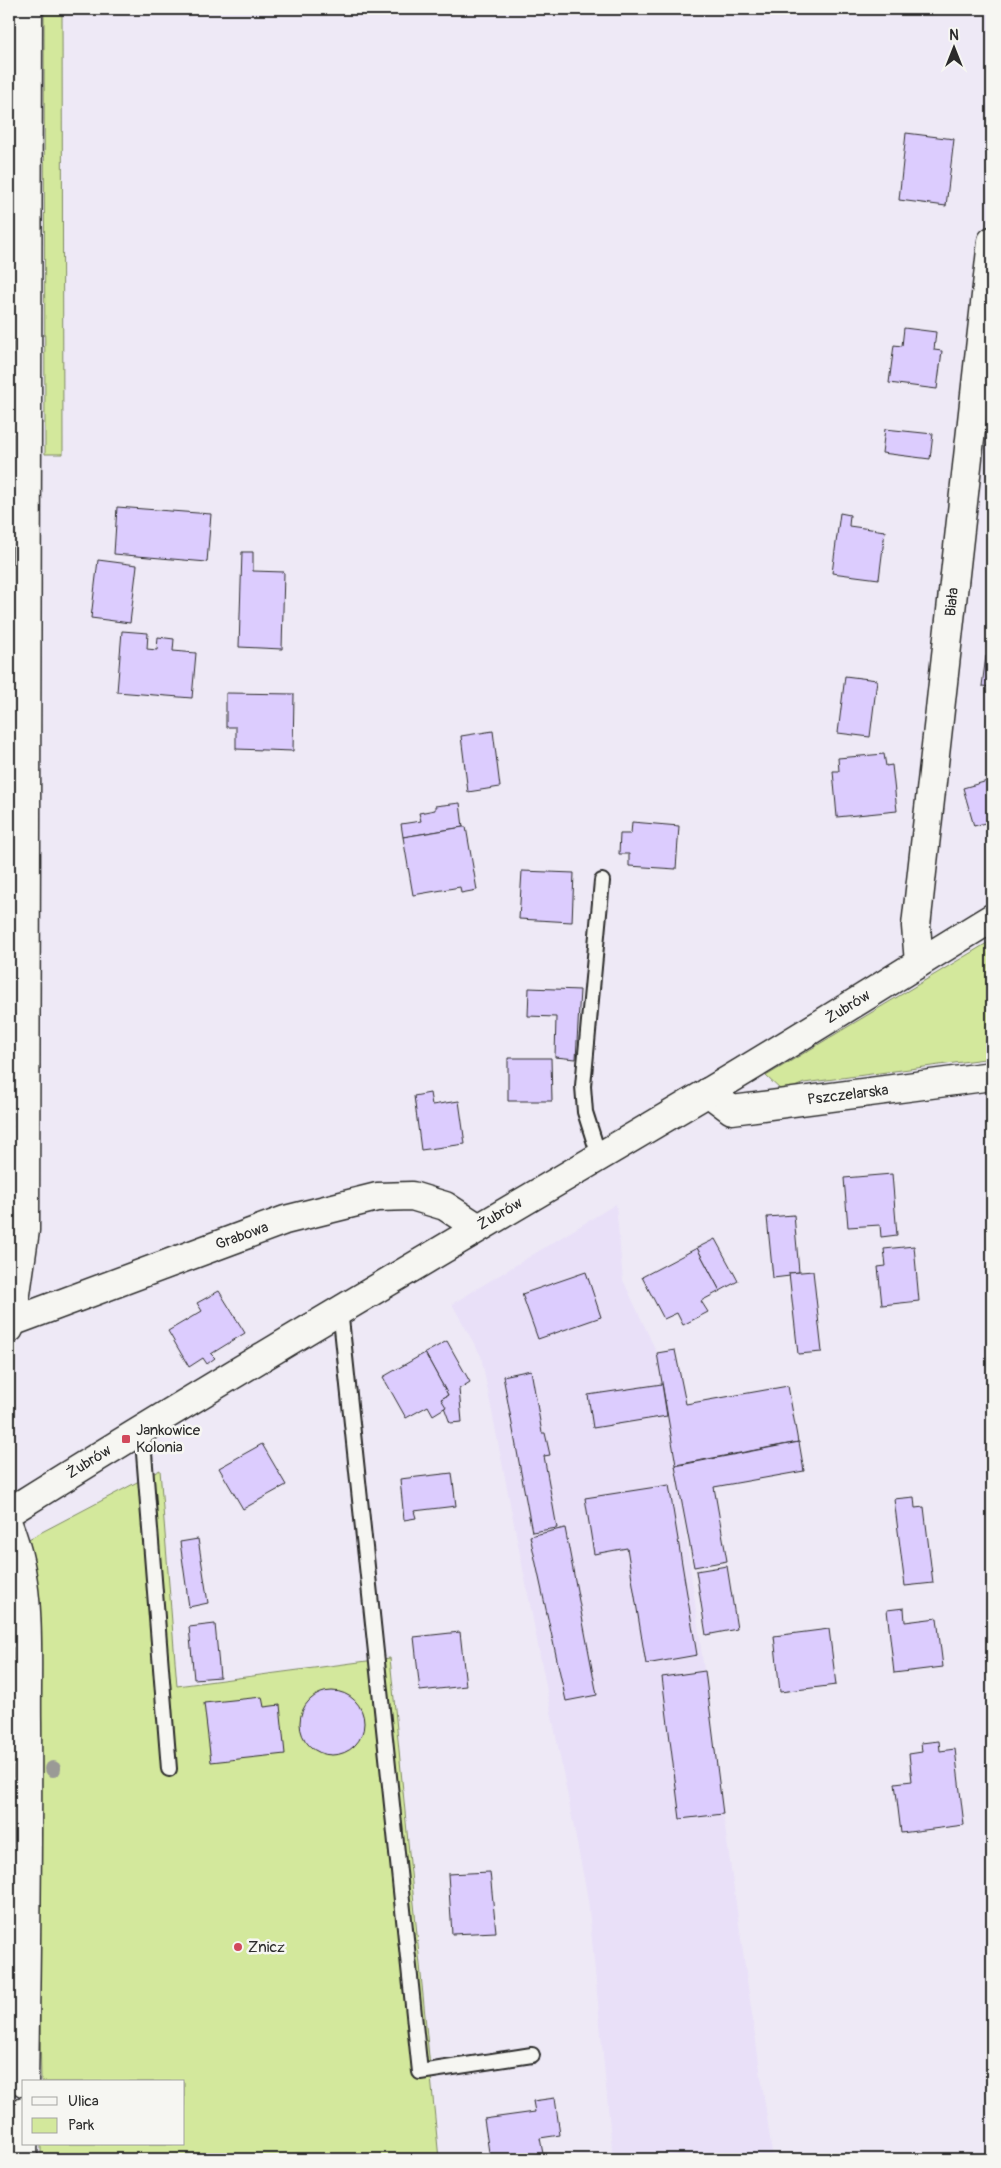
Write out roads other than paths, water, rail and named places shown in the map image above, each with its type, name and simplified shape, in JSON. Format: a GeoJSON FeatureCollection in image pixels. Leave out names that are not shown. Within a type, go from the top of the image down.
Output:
{"type":"FeatureCollection","features":[{"type":"Feature","properties":{"kind":"street"},"geometry":{"type":"LineString","coordinates":[[10,1325],[25,1230],[28,9]]}},
{"type":"Feature","properties":{"kind":"street","name":"Biała"},"geometry":{"type":"LineString","coordinates":[[919,963],[916,926],[992,240]]}},
{"type":"Feature","properties":{"kind":"street","name":"Żubrów"},"geometry":{"type":"LineString","coordinates":[[9,1512],[142,1428],[477,1227],[708,1092],[992,918]]}},
{"type":"Feature","properties":{"kind":"street","name":"Pszczelarska"},"geometry":{"type":"LineString","coordinates":[[708,1092],[732,1110],[992,1076]]}},
{"type":"Feature","properties":{"kind":"street","name":"Grabowa"},"geometry":{"type":"LineString","coordinates":[[10,1325],[285,1220],[377,1197],[412,1196],[445,1206],[477,1227]]}},
{"type":"Feature","properties":{"kind":"street"},"geometry":{"type":"LineString","coordinates":[[9,1527],[14,1540],[26,1598],[28,1794],[24,2080]]}},
{"type":"Feature","properties":{"kind":"street"},"geometry":{"type":"LineString","coordinates":[[23,2146],[23,2159]]}},
{"type":"Feature","properties":{"kind":"lane"},"geometry":{"type":"LineString","coordinates":[[599,1156],[585,1112],[582,1086],[602,881]]}},
{"type":"Feature","properties":{"kind":"lane"},"geometry":{"type":"LineString","coordinates":[[340,1309],[420,2072],[532,2056]]}},
{"type":"Feature","properties":{"kind":"lane"},"geometry":{"type":"LineString","coordinates":[[142,1428],[169,1769]]}},
{"type":"Feature","properties":{"kind":"place","name":"Jankowice Kolonia"},"geometry":{"type":"Point","coordinates":[126,1439]}},
{"type":"Feature","properties":{"kind":"place","name":"Znicz"},"geometry":{"type":"Point","coordinates":[238,1947]}}]}
